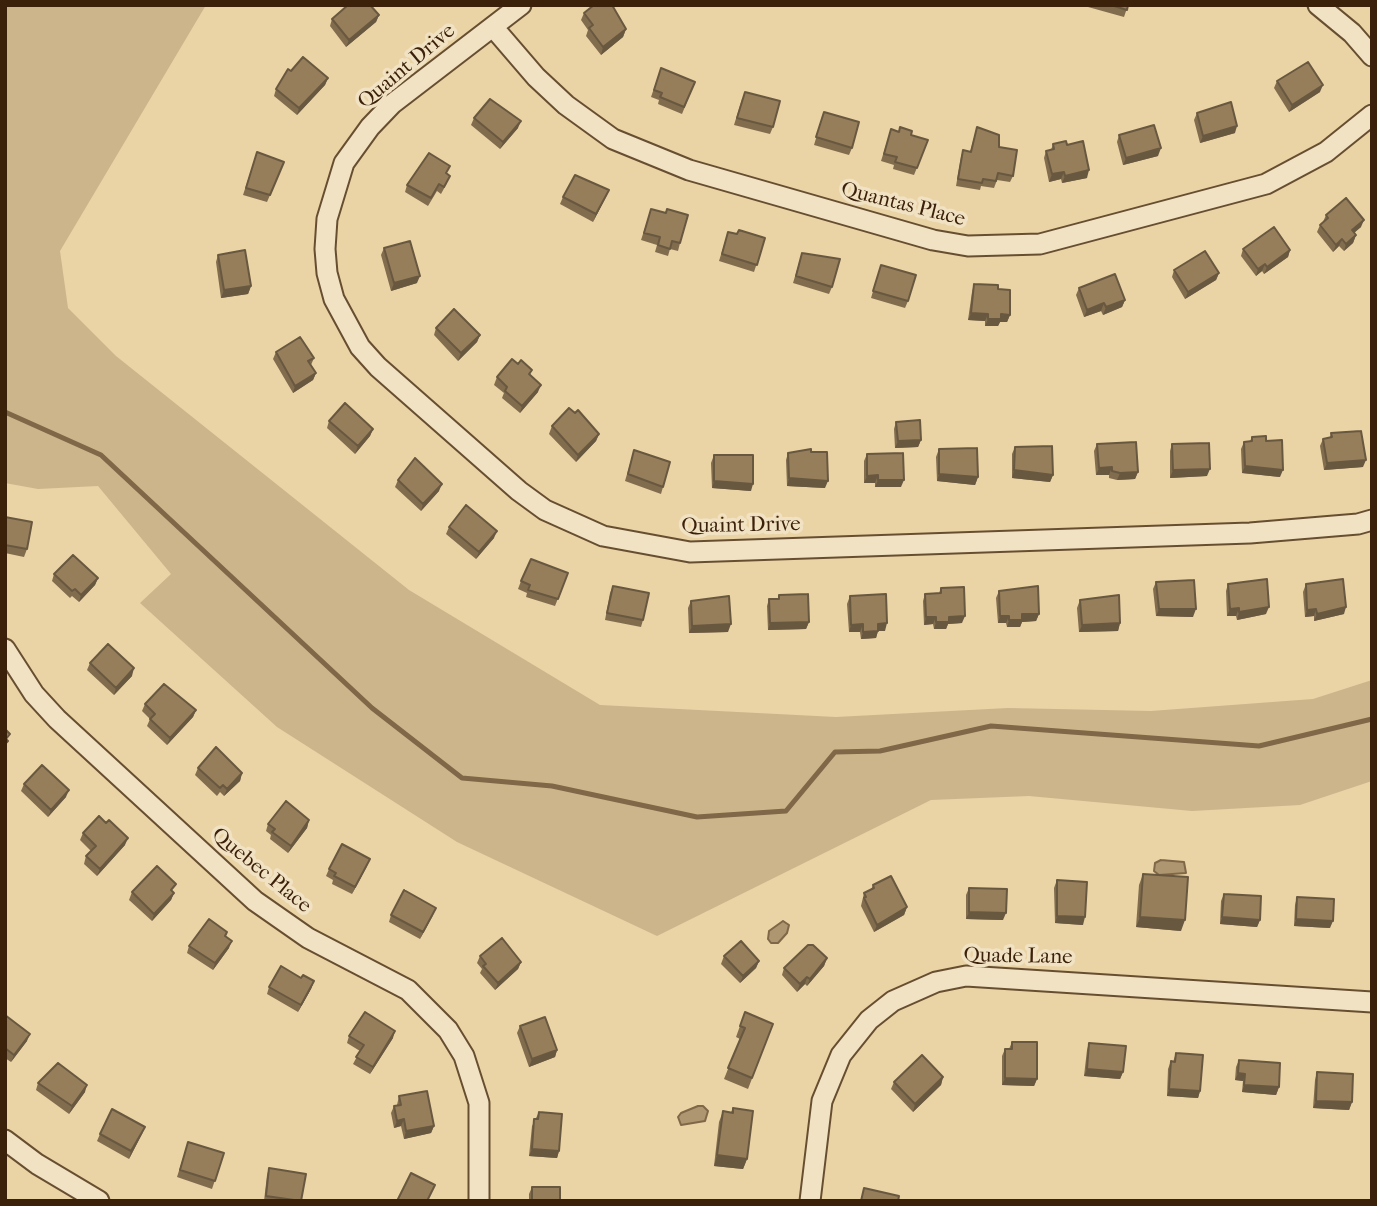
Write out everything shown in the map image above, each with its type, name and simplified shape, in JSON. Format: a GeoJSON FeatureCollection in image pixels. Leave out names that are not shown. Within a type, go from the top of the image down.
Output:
{"type":"FeatureCollection","features":[{"type":"Feature","properties":{"kind":"street","name":"Quaint Drive"},"geometry":{"type":"LineString","coordinates":[[522,5],[392,104],[351,152],[334,190],[327,219],[327,273],[345,324],[378,367],[519,491],[545,510],[603,536],[690,552],[1250,533],[1358,524],[1372,520]]}},
{"type":"Feature","properties":{"kind":"street"},"geometry":{"type":"LineString","coordinates":[[1318,5],[1352,33],[1372,56]]}},
{"type":"Feature","properties":{"kind":"street","name":"Quantas Place"},"geometry":{"type":"LineString","coordinates":[[493,27],[536,78],[566,105],[613,139],[689,170],[933,240],[968,246],[1040,244],[1192,206],[1266,184],[1326,152],[1372,115]]}},
{"type":"Feature","properties":{"kind":"street","name":"Quebec Place"},"geometry":{"type":"LineString","coordinates":[[5,649],[34,694],[57,719],[255,901],[308,938],[384,975],[408,990],[448,1030],[464,1056],[479,1103],[479,1201]]}},
{"type":"Feature","properties":{"kind":"street","name":"Quade Lane"},"geometry":{"type":"LineString","coordinates":[[810,1201],[822,1101],[841,1055],[869,1020],[894,1002],[936,982],[966,976],[1372,1002]]}},
{"type":"Feature","properties":{"kind":"street"},"geometry":{"type":"LineString","coordinates":[[5,1140],[37,1164],[99,1201]]}},
{"type":"Feature","properties":{"kind":"shaded area"},"geometry":{"type":"Polygon","coordinates":[[[5,5],[206,5],[60,251],[68,308],[116,356],[409,590],[600,705],[836,717],[1008,708],[1151,711],[1313,699],[1372,680],[1372,781],[1300,805],[1192,811],[1029,796],[931,800],[657,936],[457,842],[277,727],[140,603],[171,574],[98,486],[38,489],[5,483],[5,5]]]}},
{"type":"Feature","properties":{"kind":"shaded area"},"geometry":{"type":"Polygon","coordinates":[[[1161,860],[1184,862],[1186,873],[1159,875],[1154,871],[1155,863],[1161,860]]]}},
{"type":"Feature","properties":{"kind":"shaded area"},"geometry":{"type":"Polygon","coordinates":[[[783,921],[789,925],[787,933],[778,943],[771,943],[768,939],[769,931],[783,921]]]}},
{"type":"Feature","properties":{"kind":"shaded area"},"geometry":{"type":"Polygon","coordinates":[[[703,1106],[708,1111],[705,1121],[681,1125],[678,1117],[681,1113],[703,1106]]]}},
{"type":"Feature","properties":{"kind":"building"},"geometry":{"type":"Polygon","coordinates":[[[348,5],[370,5],[379,15],[349,40],[332,19],[348,5]]]}},
{"type":"Feature","properties":{"kind":"building"},"geometry":{"type":"Polygon","coordinates":[[[594,5],[612,5],[626,29],[603,47],[589,28],[593,25],[584,13],[594,5]]]}},
{"type":"Feature","properties":{"kind":"building"},"geometry":{"type":"Polygon","coordinates":[[[1111,5],[1128,5],[1127,10],[1111,5]]]}},
{"type":"Feature","properties":{"kind":"building"},"geometry":{"type":"Polygon","coordinates":[[[303,57],[328,78],[299,108],[276,89],[288,69],[291,71],[303,57]]]}},
{"type":"Feature","properties":{"kind":"building"},"geometry":{"type":"Polygon","coordinates":[[[1308,62],[1323,85],[1292,105],[1277,81],[1308,62]]]}},
{"type":"Feature","properties":{"kind":"building"},"geometry":{"type":"Polygon","coordinates":[[[661,68],[695,82],[684,107],[660,97],[662,93],[654,90],[661,68]]]}},
{"type":"Feature","properties":{"kind":"building"},"geometry":{"type":"Polygon","coordinates":[[[745,92],[780,101],[773,127],[737,118],[745,92]]]}},
{"type":"Feature","properties":{"kind":"building"},"geometry":{"type":"Polygon","coordinates":[[[490,99],[521,121],[503,142],[474,118],[490,99]]]}},
{"type":"Feature","properties":{"kind":"building"},"geometry":{"type":"Polygon","coordinates":[[[1231,102],[1237,126],[1203,136],[1197,113],[1231,102]]]}},
{"type":"Feature","properties":{"kind":"building"},"geometry":{"type":"Polygon","coordinates":[[[824,112],[859,122],[852,148],[816,137],[824,112]]]}},
{"type":"Feature","properties":{"kind":"building"},"geometry":{"type":"Polygon","coordinates":[[[1154,125],[1161,148],[1126,158],[1119,135],[1154,125]]]}},
{"type":"Feature","properties":{"kind":"building"},"geometry":{"type":"Polygon","coordinates":[[[900,127],[912,131],[911,135],[928,140],[917,168],[895,162],[897,157],[884,154],[891,129],[899,132],[900,127]]]}},
{"type":"Feature","properties":{"kind":"building"},"geometry":{"type":"Polygon","coordinates":[[[977,127],[999,135],[999,147],[1017,150],[1013,176],[998,173],[996,181],[983,179],[982,183],[958,179],[963,150],[971,152],[977,127]]]}},
{"type":"Feature","properties":{"kind":"building"},"geometry":{"type":"Polygon","coordinates":[[[1066,141],[1067,145],[1083,141],[1089,170],[1065,176],[1064,172],[1052,174],[1046,151],[1054,149],[1053,144],[1066,141]]]}},
{"type":"Feature","properties":{"kind":"building"},"geometry":{"type":"Polygon","coordinates":[[[257,152],[284,162],[270,195],[246,188],[257,152]]]}},
{"type":"Feature","properties":{"kind":"building"},"geometry":{"type":"Polygon","coordinates":[[[429,153],[450,166],[446,173],[450,176],[444,187],[439,184],[431,198],[407,185],[429,153]]]}},
{"type":"Feature","properties":{"kind":"building"},"geometry":{"type":"Polygon","coordinates":[[[575,175],[609,190],[596,214],[563,197],[575,175]]]}},
{"type":"Feature","properties":{"kind":"building"},"geometry":{"type":"Polygon","coordinates":[[[1346,198],[1364,220],[1352,230],[1356,235],[1346,244],[1342,239],[1336,245],[1320,225],[1328,218],[1326,215],[1346,198]]]}},
{"type":"Feature","properties":{"kind":"building"},"geometry":{"type":"Polygon","coordinates":[[[651,209],[666,213],[667,209],[688,215],[680,243],[672,241],[670,249],[658,245],[660,237],[644,233],[651,209]]]}},
{"type":"Feature","properties":{"kind":"building"},"geometry":{"type":"Polygon","coordinates":[[[1274,227],[1290,250],[1267,267],[1265,264],[1258,269],[1243,249],[1274,227]]]}},
{"type":"Feature","properties":{"kind":"building"},"geometry":{"type":"Polygon","coordinates":[[[739,230],[765,238],[757,265],[722,254],[728,232],[737,234],[739,230]]]}},
{"type":"Feature","properties":{"kind":"building"},"geometry":{"type":"Polygon","coordinates":[[[410,241],[420,276],[394,283],[384,248],[410,241]]]}},
{"type":"Feature","properties":{"kind":"building"},"geometry":{"type":"Polygon","coordinates":[[[245,250],[251,286],[224,290],[218,255],[245,250]]]}},
{"type":"Feature","properties":{"kind":"building"},"geometry":{"type":"Polygon","coordinates":[[[1205,251],[1219,273],[1188,292],[1174,270],[1205,251]]]}},
{"type":"Feature","properties":{"kind":"building"},"geometry":{"type":"Polygon","coordinates":[[[802,253],[840,259],[832,287],[796,276],[802,253]]]}},
{"type":"Feature","properties":{"kind":"building"},"geometry":{"type":"Polygon","coordinates":[[[881,265],[916,275],[908,301],[873,291],[881,265]]]}},
{"type":"Feature","properties":{"kind":"building"},"geometry":{"type":"Polygon","coordinates":[[[1115,274],[1125,300],[1106,307],[1104,303],[1087,310],[1079,288],[1115,274]]]}},
{"type":"Feature","properties":{"kind":"building"},"geometry":{"type":"Polygon","coordinates":[[[974,284],[998,285],[998,289],[1010,290],[1010,315],[1001,314],[1001,319],[988,319],[988,314],[971,313],[974,284]]]}},
{"type":"Feature","properties":{"kind":"building"},"geometry":{"type":"Polygon","coordinates":[[[454,309],[480,335],[461,353],[436,328],[454,309]]]}},
{"type":"Feature","properties":{"kind":"building"},"geometry":{"type":"Polygon","coordinates":[[[300,337],[314,358],[308,361],[316,373],[295,386],[276,352],[300,337]]]}},
{"type":"Feature","properties":{"kind":"building"},"geometry":{"type":"Polygon","coordinates":[[[512,359],[518,364],[521,360],[532,370],[529,374],[541,385],[522,406],[505,391],[507,387],[497,377],[512,359]]]}},
{"type":"Feature","properties":{"kind":"building"},"geometry":{"type":"Polygon","coordinates":[[[345,403],[373,429],[358,446],[329,421],[345,403]]]}},
{"type":"Feature","properties":{"kind":"building"},"geometry":{"type":"Polygon","coordinates":[[[569,408],[575,413],[578,410],[599,434],[578,455],[552,426],[569,408]]]}},
{"type":"Feature","properties":{"kind":"building"},"geometry":{"type":"Polygon","coordinates":[[[920,420],[921,440],[898,441],[896,422],[920,420]]]}},
{"type":"Feature","properties":{"kind":"building"},"geometry":{"type":"Polygon","coordinates":[[[1361,431],[1366,460],[1327,463],[1323,439],[1332,437],[1331,433],[1361,431]]]}},
{"type":"Feature","properties":{"kind":"building"},"geometry":{"type":"Polygon","coordinates":[[[1266,436],[1266,441],[1282,440],[1283,470],[1245,466],[1244,442],[1252,441],[1252,437],[1266,436]]]}},
{"type":"Feature","properties":{"kind":"building"},"geometry":{"type":"Polygon","coordinates":[[[1136,442],[1138,472],[1120,473],[1112,471],[1112,467],[1099,468],[1097,444],[1136,442]]]}},
{"type":"Feature","properties":{"kind":"building"},"geometry":{"type":"Polygon","coordinates":[[[1209,443],[1210,469],[1173,470],[1172,444],[1209,443]]]}},
{"type":"Feature","properties":{"kind":"building"},"geometry":{"type":"Polygon","coordinates":[[[1052,446],[1053,475],[1014,470],[1015,447],[1052,446]]]}},
{"type":"Feature","properties":{"kind":"building"},"geometry":{"type":"Polygon","coordinates":[[[977,448],[978,477],[939,474],[939,449],[977,448]]]}},
{"type":"Feature","properties":{"kind":"building"},"geometry":{"type":"Polygon","coordinates":[[[811,449],[811,452],[827,452],[828,481],[789,478],[788,453],[811,449]]]}},
{"type":"Feature","properties":{"kind":"building"},"geometry":{"type":"Polygon","coordinates":[[[634,450],[670,462],[663,487],[628,474],[634,450]]]}},
{"type":"Feature","properties":{"kind":"building"},"geometry":{"type":"Polygon","coordinates":[[[903,453],[904,480],[878,480],[878,475],[867,476],[867,454],[903,453]]]}},
{"type":"Feature","properties":{"kind":"building"},"geometry":{"type":"Polygon","coordinates":[[[714,455],[753,455],[753,484],[714,481],[714,455]]]}},
{"type":"Feature","properties":{"kind":"building"},"geometry":{"type":"Polygon","coordinates":[[[415,458],[442,484],[423,504],[398,480],[415,458]]]}},
{"type":"Feature","properties":{"kind":"building"},"geometry":{"type":"Polygon","coordinates":[[[466,505],[497,531],[479,552],[449,527],[466,505]]]}},
{"type":"Feature","properties":{"kind":"building"},"geometry":{"type":"Polygon","coordinates":[[[5,517],[32,522],[27,549],[5,545],[5,517]]]}},
{"type":"Feature","properties":{"kind":"building"},"geometry":{"type":"Polygon","coordinates":[[[73,555],[98,578],[81,595],[75,589],[72,591],[54,574],[73,555]]]}},
{"type":"Feature","properties":{"kind":"building"},"geometry":{"type":"Polygon","coordinates":[[[531,559],[568,573],[558,599],[528,590],[530,585],[521,581],[531,559]]]}},
{"type":"Feature","properties":{"kind":"building"},"geometry":{"type":"Polygon","coordinates":[[[1267,579],[1269,607],[1239,612],[1239,608],[1230,609],[1228,584],[1267,579]]]}},
{"type":"Feature","properties":{"kind":"building"},"geometry":{"type":"Polygon","coordinates":[[[1343,579],[1346,607],[1317,614],[1316,609],[1307,610],[1306,584],[1343,579]]]}},
{"type":"Feature","properties":{"kind":"building"},"geometry":{"type":"Polygon","coordinates":[[[1194,580],[1196,609],[1159,609],[1156,582],[1194,580]]]}},
{"type":"Feature","properties":{"kind":"building"},"geometry":{"type":"Polygon","coordinates":[[[613,586],[649,593],[643,620],[607,613],[613,586]]]}},
{"type":"Feature","properties":{"kind":"building"},"geometry":{"type":"Polygon","coordinates":[[[1038,586],[1039,614],[1022,614],[1022,620],[1009,620],[1009,616],[1000,616],[999,591],[1038,586]]]}},
{"type":"Feature","properties":{"kind":"building"},"geometry":{"type":"Polygon","coordinates":[[[964,587],[965,616],[949,617],[949,622],[936,622],[936,617],[926,617],[925,594],[941,593],[941,588],[964,587]]]}},
{"type":"Feature","properties":{"kind":"building"},"geometry":{"type":"Polygon","coordinates":[[[808,594],[809,622],[770,623],[769,599],[779,599],[779,595],[808,594]]]}},
{"type":"Feature","properties":{"kind":"building"},"geometry":{"type":"Polygon","coordinates":[[[886,594],[887,623],[878,624],[878,631],[863,632],[863,624],[851,625],[850,596],[886,594]]]}},
{"type":"Feature","properties":{"kind":"building"},"geometry":{"type":"Polygon","coordinates":[[[1119,595],[1120,623],[1082,625],[1080,600],[1119,595]]]}},
{"type":"Feature","properties":{"kind":"building"},"geometry":{"type":"Polygon","coordinates":[[[729,596],[731,624],[692,626],[691,601],[729,596]]]}},
{"type":"Feature","properties":{"kind":"building"},"geometry":{"type":"Polygon","coordinates":[[[108,644],[134,668],[116,688],[90,663],[108,644]]]}},
{"type":"Feature","properties":{"kind":"building"},"geometry":{"type":"Polygon","coordinates":[[[164,684],[196,710],[170,738],[150,719],[155,714],[145,704],[164,684]]]}},
{"type":"Feature","properties":{"kind":"building"},"geometry":{"type":"Polygon","coordinates":[[[5,729],[10,734],[5,744],[5,729]]]}},
{"type":"Feature","properties":{"kind":"building"},"geometry":{"type":"Polygon","coordinates":[[[216,747],[242,773],[227,789],[223,785],[220,788],[198,768],[216,747]]]}},
{"type":"Feature","properties":{"kind":"building"},"geometry":{"type":"Polygon","coordinates":[[[42,765],[69,790],[51,810],[24,784],[42,765]]]}},
{"type":"Feature","properties":{"kind":"building"},"geometry":{"type":"Polygon","coordinates":[[[286,801],[309,820],[291,846],[272,832],[275,829],[268,824],[286,801]]]}},
{"type":"Feature","properties":{"kind":"building"},"geometry":{"type":"Polygon","coordinates":[[[99,816],[106,823],[109,820],[128,838],[100,869],[86,856],[96,846],[83,833],[99,816]]]}},
{"type":"Feature","properties":{"kind":"building"},"geometry":{"type":"Polygon","coordinates":[[[342,844],[370,859],[355,887],[334,876],[336,873],[329,869],[342,844]]]}},
{"type":"Feature","properties":{"kind":"building"},"geometry":{"type":"Polygon","coordinates":[[[157,866],[176,884],[171,890],[174,893],[154,914],[132,892],[157,866]]]}},
{"type":"Feature","properties":{"kind":"building"},"geometry":{"type":"Polygon","coordinates":[[[1143,874],[1188,877],[1185,920],[1140,917],[1143,874]]]}},
{"type":"Feature","properties":{"kind":"building"},"geometry":{"type":"Polygon","coordinates":[[[891,876],[907,907],[877,925],[864,893],[891,876]]]}},
{"type":"Feature","properties":{"kind":"building"},"geometry":{"type":"Polygon","coordinates":[[[1057,880],[1087,882],[1085,917],[1057,916],[1057,880]]]}},
{"type":"Feature","properties":{"kind":"building"},"geometry":{"type":"Polygon","coordinates":[[[969,888],[1007,889],[1006,913],[969,912],[969,888]]]}},
{"type":"Feature","properties":{"kind":"building"},"geometry":{"type":"Polygon","coordinates":[[[404,890],[436,908],[423,932],[391,915],[404,890]]]}},
{"type":"Feature","properties":{"kind":"building"},"geometry":{"type":"Polygon","coordinates":[[[1224,894],[1261,896],[1260,920],[1222,917],[1224,894]]]}},
{"type":"Feature","properties":{"kind":"building"},"geometry":{"type":"Polygon","coordinates":[[[1297,897],[1334,899],[1333,921],[1296,919],[1297,897]]]}},
{"type":"Feature","properties":{"kind":"building"},"geometry":{"type":"Polygon","coordinates":[[[209,919],[227,932],[225,936],[232,941],[215,963],[189,946],[209,919]]]}},
{"type":"Feature","properties":{"kind":"building"},"geometry":{"type":"Polygon","coordinates":[[[502,938],[521,962],[498,983],[483,966],[486,964],[480,956],[502,938]]]}},
{"type":"Feature","properties":{"kind":"building"},"geometry":{"type":"Polygon","coordinates":[[[741,941],[759,961],[743,976],[724,956],[741,941]]]}},
{"type":"Feature","properties":{"kind":"building"},"geometry":{"type":"Polygon","coordinates":[[[808,945],[813,945],[827,958],[810,979],[807,977],[800,984],[784,968],[808,945]]]}},
{"type":"Feature","properties":{"kind":"building"},"geometry":{"type":"Polygon","coordinates":[[[281,966],[301,978],[303,975],[314,981],[301,1005],[269,987],[281,966]]]}},
{"type":"Feature","properties":{"kind":"building"},"geometry":{"type":"Polygon","coordinates":[[[365,1012],[395,1031],[373,1067],[356,1057],[364,1045],[349,1036],[365,1012]]]}},
{"type":"Feature","properties":{"kind":"building"},"geometry":{"type":"Polygon","coordinates":[[[745,1012],[773,1024],[752,1078],[728,1068],[745,1028],[740,1026],[745,1012]]]}},
{"type":"Feature","properties":{"kind":"building"},"geometry":{"type":"Polygon","coordinates":[[[5,1015],[30,1034],[14,1055],[5,1048],[5,1015]]]}},
{"type":"Feature","properties":{"kind":"building"},"geometry":{"type":"Polygon","coordinates":[[[545,1017],[557,1050],[532,1059],[520,1026],[545,1017]]]}},
{"type":"Feature","properties":{"kind":"building"},"geometry":{"type":"Polygon","coordinates":[[[1012,1042],[1037,1042],[1037,1079],[1005,1078],[1005,1049],[1012,1049],[1012,1042]]]}},
{"type":"Feature","properties":{"kind":"building"},"geometry":{"type":"Polygon","coordinates":[[[1089,1043],[1126,1046],[1123,1072],[1087,1069],[1089,1043]]]}},
{"type":"Feature","properties":{"kind":"building"},"geometry":{"type":"Polygon","coordinates":[[[1176,1053],[1203,1055],[1200,1091],[1169,1089],[1171,1061],[1175,1062],[1176,1053]]]}},
{"type":"Feature","properties":{"kind":"building"},"geometry":{"type":"Polygon","coordinates":[[[922,1055],[943,1077],[915,1104],[894,1082],[922,1055]]]}},
{"type":"Feature","properties":{"kind":"building"},"geometry":{"type":"Polygon","coordinates":[[[1239,1060],[1280,1063],[1279,1087],[1244,1085],[1245,1074],[1238,1073],[1239,1060]]]}},
{"type":"Feature","properties":{"kind":"building"},"geometry":{"type":"Polygon","coordinates":[[[58,1063],[87,1085],[72,1106],[38,1083],[58,1063]]]}},
{"type":"Feature","properties":{"kind":"building"},"geometry":{"type":"Polygon","coordinates":[[[1317,1072],[1353,1074],[1352,1102],[1316,1101],[1317,1072]]]}},
{"type":"Feature","properties":{"kind":"building"},"geometry":{"type":"Polygon","coordinates":[[[427,1091],[434,1126],[406,1131],[404,1119],[397,1121],[394,1106],[401,1105],[399,1096],[427,1091]]]}},
{"type":"Feature","properties":{"kind":"building"},"geometry":{"type":"Polygon","coordinates":[[[733,1108],[753,1111],[747,1159],[717,1155],[723,1111],[733,1113],[733,1108]]]}},
{"type":"Feature","properties":{"kind":"building"},"geometry":{"type":"Polygon","coordinates":[[[112,1109],[145,1127],[131,1151],[100,1134],[112,1109]]]}},
{"type":"Feature","properties":{"kind":"building"},"geometry":{"type":"Polygon","coordinates":[[[539,1112],[562,1114],[559,1151],[532,1149],[534,1119],[538,1119],[539,1112]]]}},
{"type":"Feature","properties":{"kind":"building"},"geometry":{"type":"Polygon","coordinates":[[[188,1142],[224,1153],[215,1181],[180,1170],[188,1142]]]}},
{"type":"Feature","properties":{"kind":"building"},"geometry":{"type":"Polygon","coordinates":[[[269,1168],[306,1174],[301,1201],[266,1196],[269,1168]]]}},
{"type":"Feature","properties":{"kind":"building"},"geometry":{"type":"Polygon","coordinates":[[[411,1173],[435,1185],[427,1201],[397,1201],[411,1173]]]}},
{"type":"Feature","properties":{"kind":"building"},"geometry":{"type":"Polygon","coordinates":[[[532,1187],[560,1187],[560,1201],[532,1201],[532,1187]]]}},
{"type":"Feature","properties":{"kind":"building"},"geometry":{"type":"Polygon","coordinates":[[[864,1188],[899,1196],[898,1201],[861,1201],[864,1188]]]}},
{"type":"Feature","properties":{"kind":"waterway"},"geometry":{"type":"LineString","coordinates":[[5,412],[101,455],[372,708],[462,778],[552,786],[697,817],[786,811],[835,752],[880,751],[991,726],[1259,746],[1372,719]]}}]}
